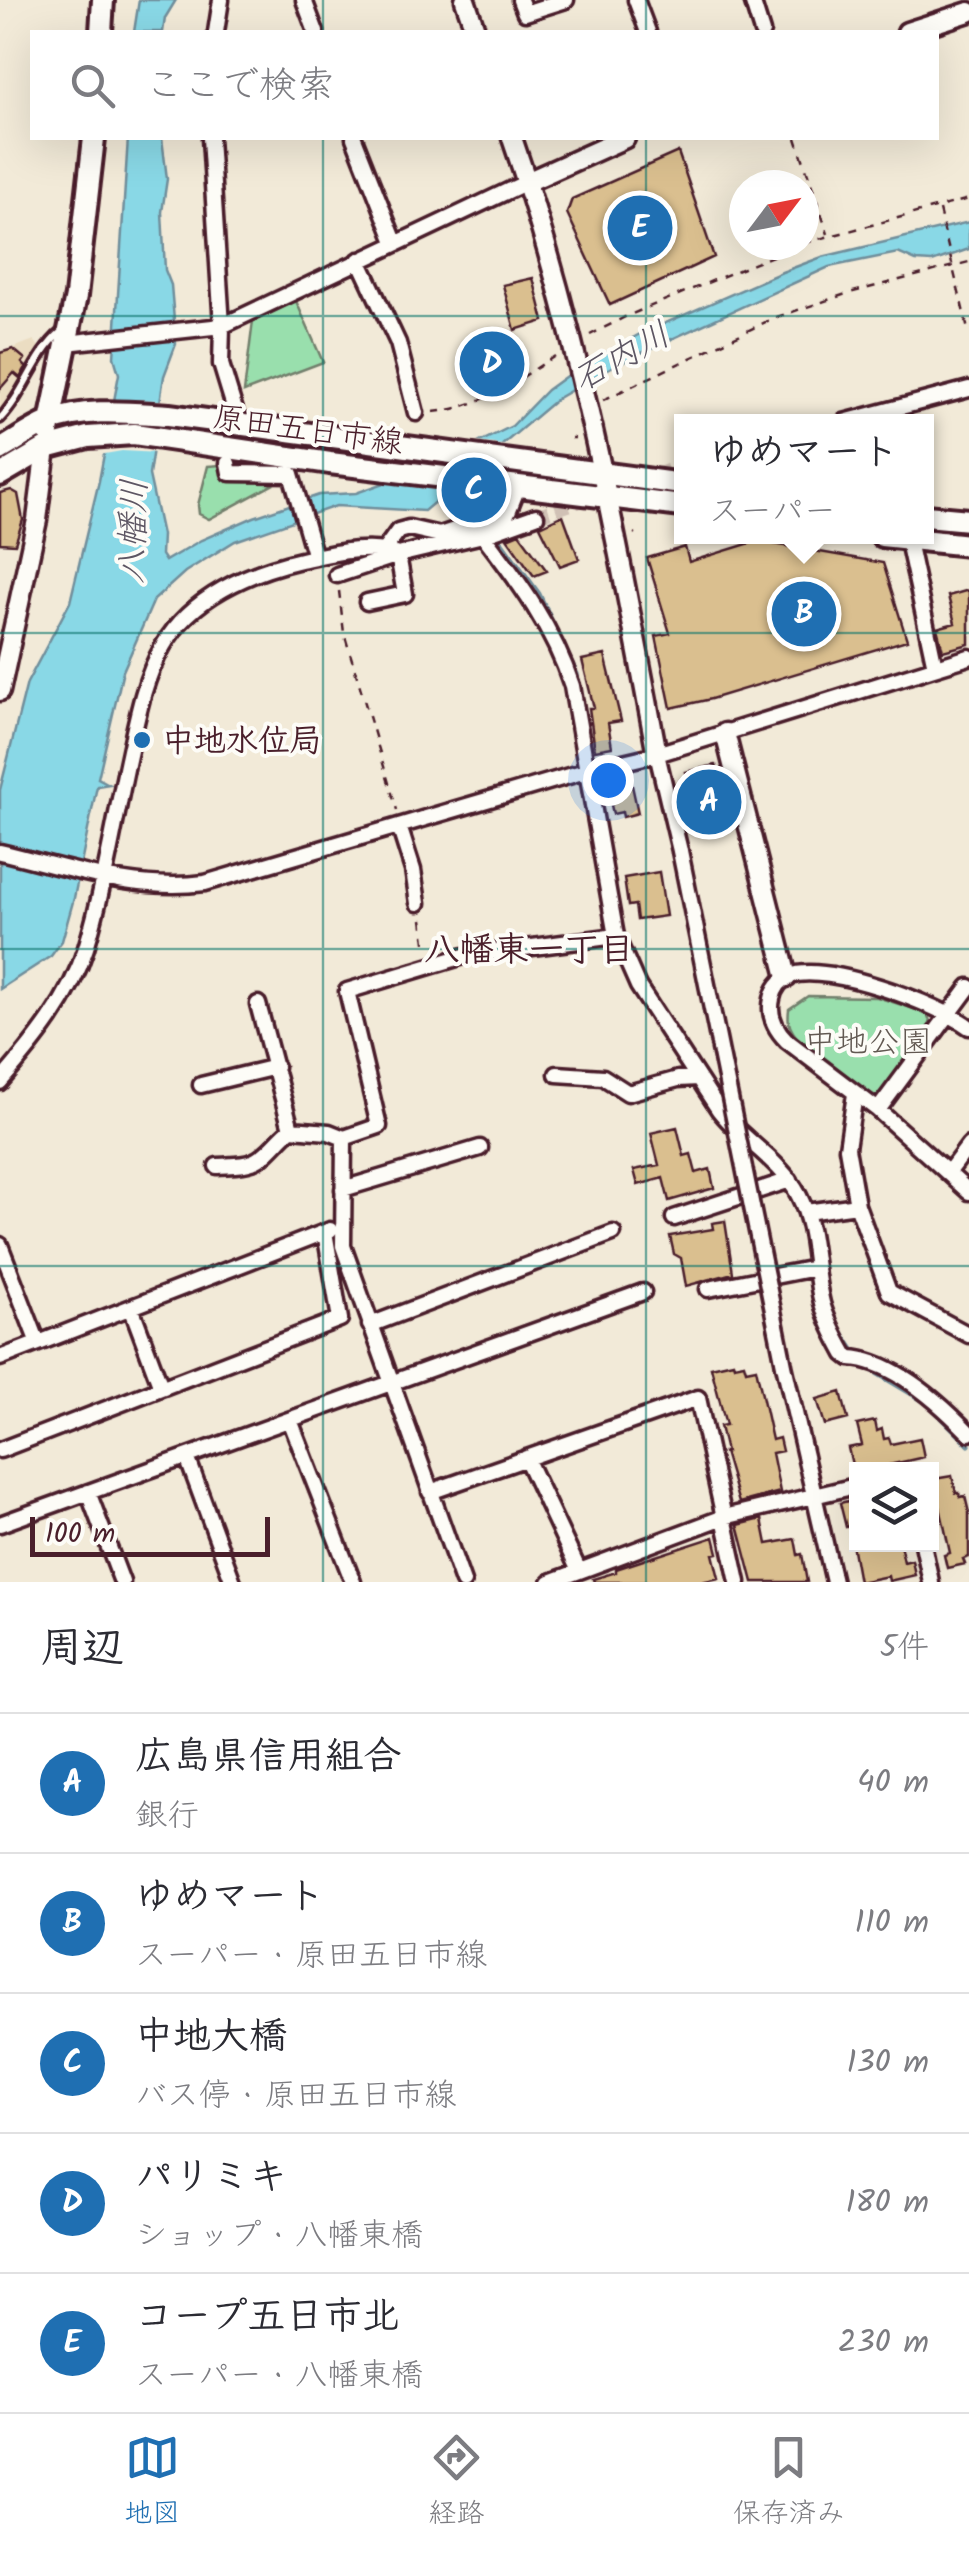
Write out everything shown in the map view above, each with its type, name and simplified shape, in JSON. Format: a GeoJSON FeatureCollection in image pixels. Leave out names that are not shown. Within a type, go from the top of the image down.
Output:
{"type":"FeatureCollection","features":[{"type":"Feature","properties":{"kind":"main road"},"geometry":{"type":"LineString","coordinates":[[101,30],[103,0]]}},
{"type":"Feature","properties":{"kind":"main road"},"geometry":{"type":"LineString","coordinates":[[46,448],[72,337],[94,140]]}},
{"type":"Feature","properties":{"kind":"main road","name":"原田五日市線"},"geometry":{"type":"LineString","coordinates":[[0,450],[50,421],[86,414],[132,413],[674,483]]}},
{"type":"Feature","properties":{"kind":"main road","name":"原田五日市線"},"geometry":{"type":"LineString","coordinates":[[0,475],[46,448],[81,439],[134,434],[518,488],[674,505]]}},
{"type":"Feature","properties":{"kind":"main road"},"geometry":{"type":"LineString","coordinates":[[934,517],[969,520]]}},
{"type":"Feature","properties":{"kind":"main road"},"geometry":{"type":"LineString","coordinates":[[934,541],[969,545]]}},
{"type":"Feature","properties":{"kind":"street"},"geometry":{"type":"LineString","coordinates":[[216,30],[221,0]]}},
{"type":"Feature","properties":{"kind":"street"},"geometry":{"type":"LineString","coordinates":[[304,0],[315,30]]}},
{"type":"Feature","properties":{"kind":"street"},"geometry":{"type":"LineString","coordinates":[[465,0],[475,30]]}},
{"type":"Feature","properties":{"kind":"street"},"geometry":{"type":"LineString","coordinates":[[520,0],[525,13],[566,0]]}},
{"type":"Feature","properties":{"kind":"street"},"geometry":{"type":"LineString","coordinates":[[636,0],[647,30]]}},
{"type":"Feature","properties":{"kind":"street"},"geometry":{"type":"LineString","coordinates":[[752,0],[761,30]]}},
{"type":"Feature","properties":{"kind":"street"},"geometry":{"type":"LineString","coordinates":[[913,30],[969,12]]}},
{"type":"Feature","properties":{"kind":"street"},"geometry":{"type":"LineString","coordinates":[[210,140],[222,364],[235,410]]}},
{"type":"Feature","properties":{"kind":"street"},"geometry":{"type":"LineString","coordinates":[[355,140],[395,242]]}},
{"type":"Feature","properties":{"kind":"street"},"geometry":{"type":"LineString","coordinates":[[513,140],[595,405],[602,475],[657,754],[784,1365],[834,1582]]}},
{"type":"Feature","properties":{"kind":"street"},"geometry":{"type":"LineString","coordinates":[[72,337],[222,326],[621,140]]}},
{"type":"Feature","properties":{"kind":"street"},"geometry":{"type":"LineString","coordinates":[[359,260],[398,343],[416,413]]}},
{"type":"Feature","properties":{"kind":"street"},"geometry":{"type":"LineString","coordinates":[[895,414],[969,389]]}},
{"type":"Feature","properties":{"kind":"street"},"geometry":{"type":"LineString","coordinates":[[0,690],[5,649],[37,520],[46,448]]}},
{"type":"Feature","properties":{"kind":"street"},"geometry":{"type":"LineString","coordinates":[[228,463],[230,474],[292,474],[313,551]]}},
{"type":"Feature","properties":{"kind":"street"},"geometry":{"type":"LineString","coordinates":[[367,602],[406,594],[392,552],[398,531],[409,528],[440,535],[487,527],[508,512],[518,488]]}},
{"type":"Feature","properties":{"kind":"street"},"geometry":{"type":"LineString","coordinates":[[337,575],[392,552],[536,516]]}},
{"type":"Feature","properties":{"kind":"street"},"geometry":{"type":"LineString","coordinates":[[487,527],[530,595],[565,666],[592,769],[616,936],[638,986],[734,1129],[776,1164],[813,1211],[815,1268],[823,1306],[845,1354],[867,1359],[934,1398],[969,1432]]}},
{"type":"Feature","properties":{"kind":"street"},"geometry":{"type":"LineString","coordinates":[[908,544],[934,667]]}},
{"type":"Feature","properties":{"kind":"street"},"geometry":{"type":"LineString","coordinates":[[0,1082],[34,1042],[73,981],[85,950],[142,702],[164,643],[198,608],[229,584],[313,551],[392,552]]}},
{"type":"Feature","properties":{"kind":"street"},"geometry":{"type":"LineString","coordinates":[[0,852],[99,876],[172,887],[206,883],[399,822],[657,754],[969,656]]}},
{"type":"Feature","properties":{"kind":"street"},"geometry":{"type":"LineString","coordinates":[[725,733],[787,976]]}},
{"type":"Feature","properties":{"kind":"street"},"geometry":{"type":"LineString","coordinates":[[399,822],[418,903]]}},
{"type":"Feature","properties":{"kind":"street"},"geometry":{"type":"LineString","coordinates":[[217,1166],[252,1162],[291,1129],[329,1132],[344,1138],[379,1126],[347,991],[464,956],[616,936]]}},
{"type":"Feature","properties":{"kind":"street"},"geometry":{"type":"LineString","coordinates":[[969,1027],[951,1013],[880,987],[796,974],[777,985],[770,1009],[778,1032],[878,1110],[969,1192]]}},
{"type":"Feature","properties":{"kind":"street"},"geometry":{"type":"LineString","coordinates":[[878,1110],[969,987]]}},
{"type":"Feature","properties":{"kind":"street"},"geometry":{"type":"LineString","coordinates":[[258,1004],[291,1129]]}},
{"type":"Feature","properties":{"kind":"street"},"geometry":{"type":"LineString","coordinates":[[201,1085],[276,1067]]}},
{"type":"Feature","properties":{"kind":"street"},"geometry":{"type":"LineString","coordinates":[[557,1074],[603,1077],[628,1093],[678,1079],[698,1078]]}},
{"type":"Feature","properties":{"kind":"street"},"geometry":{"type":"LineString","coordinates":[[854,1094],[847,1148],[856,1205],[888,1292],[969,1335]]}},
{"type":"Feature","properties":{"kind":"street"},"geometry":{"type":"LineString","coordinates":[[344,1138],[343,1246],[463,1582]]}},
{"type":"Feature","properties":{"kind":"street"},"geometry":{"type":"LineString","coordinates":[[948,1172],[969,1146]]}},
{"type":"Feature","properties":{"kind":"street"},"geometry":{"type":"LineString","coordinates":[[343,1189],[480,1148]]}},
{"type":"Feature","properties":{"kind":"street"},"geometry":{"type":"LineString","coordinates":[[674,1218],[790,1180]]}},
{"type":"Feature","properties":{"kind":"street"},"geometry":{"type":"LineString","coordinates":[[813,1211],[856,1205]]}},
{"type":"Feature","properties":{"kind":"street"},"geometry":{"type":"LineString","coordinates":[[0,1358],[342,1226]]}},
{"type":"Feature","properties":{"kind":"street"},"geometry":{"type":"LineString","coordinates":[[0,1450],[340,1319],[324,1232]]}},
{"type":"Feature","properties":{"kind":"street"},"geometry":{"type":"LineString","coordinates":[[370,1325],[613,1233]]}},
{"type":"Feature","properties":{"kind":"street"},"geometry":{"type":"LineString","coordinates":[[0,1245],[38,1343]]}},
{"type":"Feature","properties":{"kind":"street"},"geometry":{"type":"LineString","coordinates":[[708,1289],[815,1268]]}},
{"type":"Feature","properties":{"kind":"street"},"geometry":{"type":"LineString","coordinates":[[0,1524],[643,1292]]}},
{"type":"Feature","properties":{"kind":"street"},"geometry":{"type":"LineString","coordinates":[[131,1307],[161,1387]]}},
{"type":"Feature","properties":{"kind":"street"},"geometry":{"type":"LineString","coordinates":[[430,1492],[698,1398],[738,1582]]}},
{"type":"Feature","properties":{"kind":"street"},"geometry":{"type":"LineString","coordinates":[[290,1420],[353,1582]]}},
{"type":"Feature","properties":{"kind":"street"},"geometry":{"type":"LineString","coordinates":[[187,1458],[234,1582]]}},
{"type":"Feature","properties":{"kind":"street"},"geometry":{"type":"LineString","coordinates":[[526,1458],[579,1572]]}},
{"type":"Feature","properties":{"kind":"street"},"geometry":{"type":"LineString","coordinates":[[550,1582],[724,1517],[849,1488]]}},
{"type":"Feature","properties":{"kind":"street"},"geometry":{"type":"LineString","coordinates":[[88,1492],[122,1582]]}},
{"type":"Feature","properties":{"kind":"street"},"geometry":{"type":"LineString","coordinates":[[925,1552],[931,1582]]}},
{"type":"Feature","properties":{"kind":"lane"},"geometry":{"type":"LineString","coordinates":[[0,419],[29,380],[46,344],[72,337]]}},
{"type":"Feature","properties":{"kind":"path"},"geometry":{"type":"LineString","coordinates":[[797,140],[828,235]]}},
{"type":"Feature","properties":{"kind":"path"},"geometry":{"type":"LineString","coordinates":[[819,238],[939,210],[969,198]]}},
{"type":"Feature","properties":{"kind":"path"},"geometry":{"type":"LineString","coordinates":[[939,210],[969,334]]}},
{"type":"Feature","properties":{"kind":"path"},"geometry":{"type":"LineString","coordinates":[[416,413],[454,410],[484,400],[627,316],[763,260]]}},
{"type":"Feature","properties":{"kind":"path"},"geometry":{"type":"LineString","coordinates":[[595,405],[774,318],[817,302],[969,262]]}},
{"type":"Feature","properties":{"kind":"path"},"geometry":{"type":"LineString","coordinates":[[337,575],[344,633],[399,822]]}},
{"type":"Feature","properties":{"kind":"path"},"geometry":{"type":"LineString","coordinates":[[418,903],[428,966]]}},
{"type":"Feature","properties":{"kind":"shaded area"},"geometry":{"type":"Polygon","coordinates":[[[34,340],[39,347],[21,382],[0,410],[0,353],[34,340]]]}},
{"type":"Feature","properties":{"kind":"green space"},"geometry":{"type":"Polygon","coordinates":[[[296,301],[323,362],[244,392],[253,321],[296,301]]]}},
{"type":"Feature","properties":{"kind":"green space"},"geometry":{"type":"Polygon","coordinates":[[[221,465],[227,482],[262,480],[274,484],[209,519],[199,514],[198,505],[208,466],[221,465]]]}},
{"type":"Feature","properties":{"kind":"green space","name":"中地公園"},"geometry":{"type":"Polygon","coordinates":[[[808,996],[877,997],[927,1013],[932,1027],[876,1096],[831,1068],[793,1032],[789,1009],[808,996]]]}},
{"type":"Feature","properties":{"kind":"water"},"geometry":{"type":"Polygon","coordinates":[[[139,0],[176,0],[165,18],[163,30],[134,30],[139,0]]]}},
{"type":"Feature","properties":{"kind":"water"},"geometry":{"type":"Polygon","coordinates":[[[128,140],[162,140],[167,179],[162,212],[165,270],[171,285],[176,344],[164,376],[149,475],[165,561],[254,517],[319,495],[356,493],[427,468],[512,426],[547,390],[573,371],[638,335],[782,272],[822,257],[969,222],[969,249],[932,262],[916,261],[898,253],[829,267],[615,365],[558,398],[424,511],[336,506],[235,541],[185,572],[154,600],[123,671],[98,778],[109,784],[97,786],[62,941],[51,956],[0,989],[0,790],[27,683],[70,602],[119,374],[114,357],[128,140]]]}},
{"type":"Feature","properties":{"kind":"pier"},"geometry":{"type":"Polygon","coordinates":[[[109,399],[166,400],[158,453],[122,451],[99,455],[109,399]]]}},
{"type":"Feature","properties":{"kind":"pier"},"geometry":{"type":"Polygon","coordinates":[[[471,441],[511,446],[451,492],[374,482],[425,464],[471,441]]]}},
{"type":"Feature","properties":{"kind":"building"},"geometry":{"type":"Polygon","coordinates":[[[678,152],[714,257],[610,305],[567,213],[572,199],[678,152]]]}},
{"type":"Feature","properties":{"kind":"building"},"geometry":{"type":"Polygon","coordinates":[[[533,278],[544,321],[515,330],[503,285],[533,278]]]}},
{"type":"Feature","properties":{"kind":"building"},"geometry":{"type":"Polygon","coordinates":[[[503,343],[516,367],[484,389],[469,361],[503,343]]]}},
{"type":"Feature","properties":{"kind":"building"},"geometry":{"type":"Polygon","coordinates":[[[13,349],[25,359],[22,363],[26,367],[20,378],[14,373],[0,389],[0,353],[13,349]]]}},
{"type":"Feature","properties":{"kind":"building"},"geometry":{"type":"Polygon","coordinates":[[[11,490],[18,494],[23,520],[15,544],[0,543],[0,493],[11,490]]]}},
{"type":"Feature","properties":{"kind":"building"},"geometry":{"type":"Polygon","coordinates":[[[563,515],[579,559],[560,566],[540,526],[563,515]]]}},
{"type":"Feature","properties":{"kind":"building"},"geometry":{"type":"Polygon","coordinates":[[[519,533],[547,571],[534,576],[507,538],[519,533]]]}},
{"type":"Feature","properties":{"kind":"building"},"geometry":{"type":"Polygon","coordinates":[[[747,544],[774,544],[883,563],[907,640],[671,708],[656,636],[670,633],[647,558],[685,547],[689,562],[747,544]]]}},
{"type":"Feature","properties":{"kind":"building"},"geometry":{"type":"Polygon","coordinates":[[[969,590],[969,644],[943,651],[937,628],[955,623],[948,596],[969,590]]]}},
{"type":"Feature","properties":{"kind":"building"},"geometry":{"type":"Polygon","coordinates":[[[605,655],[621,721],[608,723],[612,747],[595,750],[589,708],[594,708],[582,660],[605,655]]]}},
{"type":"Feature","properties":{"kind":"building"},"geometry":{"type":"Polygon","coordinates":[[[716,765],[731,828],[701,835],[686,772],[716,765]]]}},
{"type":"Feature","properties":{"kind":"building"},"geometry":{"type":"Polygon","coordinates":[[[630,776],[638,813],[623,817],[622,812],[613,814],[609,796],[618,794],[614,779],[630,776]]]}},
{"type":"Feature","properties":{"kind":"building"},"geometry":{"type":"Polygon","coordinates":[[[659,872],[666,916],[637,920],[635,905],[628,906],[624,878],[659,872]]]}},
{"type":"Feature","properties":{"kind":"building"},"geometry":{"type":"Polygon","coordinates":[[[677,1127],[684,1156],[691,1154],[696,1173],[710,1169],[714,1188],[669,1201],[663,1178],[638,1185],[634,1170],[659,1165],[651,1133],[677,1127]]]}},
{"type":"Feature","properties":{"kind":"building"},"geometry":{"type":"Polygon","coordinates":[[[725,1221],[733,1273],[686,1286],[681,1258],[674,1254],[670,1236],[713,1229],[712,1223],[725,1221]]]}},
{"type":"Feature","properties":{"kind":"building"},"geometry":{"type":"Polygon","coordinates":[[[744,1363],[746,1370],[756,1368],[772,1440],[779,1438],[782,1451],[772,1453],[780,1492],[739,1503],[724,1452],[720,1426],[726,1425],[711,1367],[744,1363]]]}},
{"type":"Feature","properties":{"kind":"building"},"geometry":{"type":"Polygon","coordinates":[[[841,1392],[848,1419],[825,1425],[817,1399],[841,1392]]]}},
{"type":"Feature","properties":{"kind":"building"},"geometry":{"type":"Polygon","coordinates":[[[875,1421],[877,1431],[882,1429],[884,1439],[889,1438],[891,1444],[920,1438],[924,1457],[902,1462],[851,1462],[848,1448],[862,1445],[857,1425],[875,1421]]]}},
{"type":"Feature","properties":{"kind":"building"},"geometry":{"type":"Polygon","coordinates":[[[952,1476],[956,1493],[965,1496],[969,1513],[969,1557],[963,1559],[965,1564],[947,1568],[944,1555],[950,1553],[939,1502],[939,1478],[952,1476]]]}},
{"type":"Feature","properties":{"kind":"building"},"geometry":{"type":"Polygon","coordinates":[[[849,1501],[849,1526],[846,1527],[840,1503],[849,1501]]]}},
{"type":"Feature","properties":{"kind":"building"},"geometry":{"type":"Polygon","coordinates":[[[762,1519],[767,1544],[795,1539],[807,1582],[753,1582],[738,1525],[762,1519]]]}},
{"type":"Feature","properties":{"kind":"building"},"geometry":{"type":"Polygon","coordinates":[[[714,1537],[718,1553],[713,1554],[719,1578],[701,1582],[594,1582],[593,1579],[616,1569],[714,1537]]]}},
{"type":"Feature","properties":{"kind":"building"},"geometry":{"type":"Polygon","coordinates":[[[853,1552],[902,1552],[904,1562],[912,1560],[915,1575],[859,1582],[853,1552]]]}},
{"type":"Feature","properties":{"kind":"waterway"},"geometry":{"type":"LineString","coordinates":[[438,493],[481,517]]}},
{"type":"Feature","properties":{"kind":"waterway"},"geometry":{"type":"LineString","coordinates":[[495,533],[539,594],[577,674],[609,861]]}},
{"type":"Feature","properties":{"kind":"waterway"},"geometry":{"type":"LineString","coordinates":[[621,926],[631,953]]}},
{"type":"Feature","properties":{"kind":"waterway"},"geometry":{"type":"LineString","coordinates":[[637,967],[650,993]]}},
{"type":"Feature","properties":{"kind":"waterway"},"geometry":{"type":"LineString","coordinates":[[771,1152],[788,1167],[809,1201],[831,1308],[854,1351]]}},
{"type":"Feature","properties":{"kind":"waterway"},"geometry":{"type":"LineString","coordinates":[[865,1366],[927,1403],[969,1445]]}},
{"type":"Feature","properties":{"kind":"tunnel"},"geometry":{"type":"LineString","coordinates":[[536,516],[674,469]]}},
{"type":"Feature","properties":{"kind":"place","name":"コープ五日市北"},"geometry":{"type":"Point","coordinates":[640,228]}},
{"type":"Feature","properties":{"kind":"place","name":"パリミキ"},"geometry":{"type":"Point","coordinates":[492,364]}},
{"type":"Feature","properties":{"kind":"place","name":"中地大橋"},"geometry":{"type":"Point","coordinates":[474,490]}},
{"type":"Feature","properties":{"kind":"place","name":"ゆめマート"},"geometry":{"type":"Point","coordinates":[804,614]}},
{"type":"Feature","properties":{"kind":"place","name":"中地水位局"},"geometry":{"type":"Point","coordinates":[142,740]}},
{"type":"Feature","properties":{"kind":"place","name":"広島県信用組合"},"geometry":{"type":"Point","coordinates":[709,802]}},
{"type":"Feature","properties":{"kind":"district","name":"八幡東一丁目"},"geometry":{"type":"Point","coordinates":[529,949]}},
{"type":"Feature","properties":{"kind":"water label","name":"石内川"},"geometry":{"type":"Point","coordinates":[621,356]}},
{"type":"Feature","properties":{"kind":"water label","name":"八幡川"},"geometry":{"type":"Point","coordinates":[132,531]}}]}
